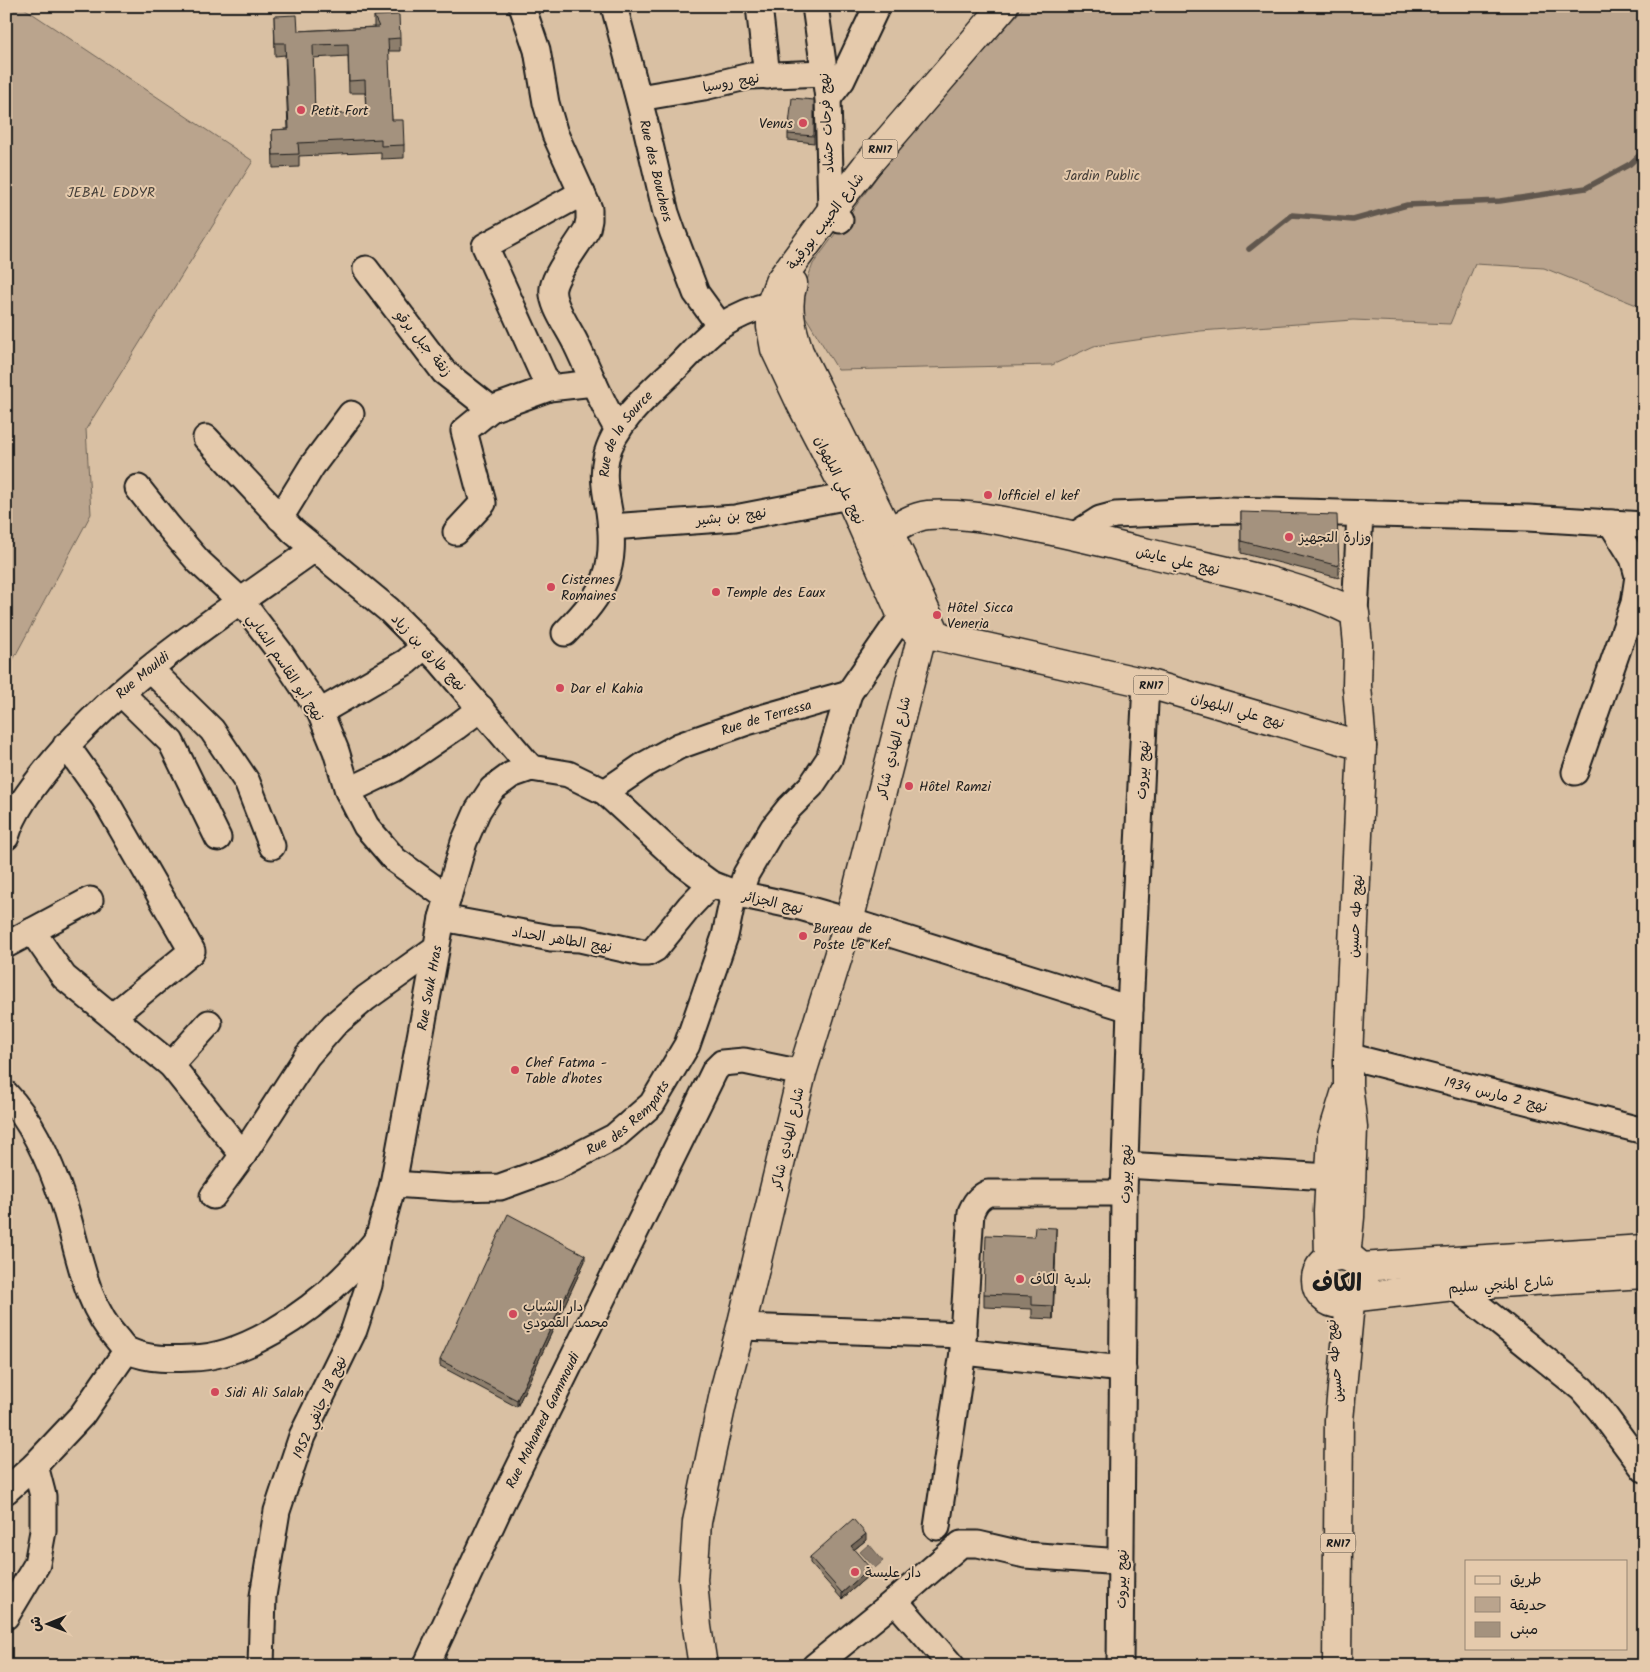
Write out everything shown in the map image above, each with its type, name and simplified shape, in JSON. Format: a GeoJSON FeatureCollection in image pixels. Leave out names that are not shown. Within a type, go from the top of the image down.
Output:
{"type":"FeatureCollection","features":[{"type":"Feature","properties":{"kind":"main road","name":"شارع الحبيب بورقيبة"},"geometry":{"type":"LineString","coordinates":[[780,302],[866,166],[1004,6]]}},
{"type":"Feature","properties":{"kind":"main road","name":"شارع الحبيب بورقيبة"},"geometry":{"type":"LineString","coordinates":[[835,215],[1017,6]]}},
{"type":"Feature","properties":{"kind":"main road","name":"نهج علي البلهوان"},"geometry":{"type":"LineString","coordinates":[[780,302],[770,327],[776,349],[801,404],[849,496],[879,538],[902,616],[907,625],[1146,683],[1362,746]]}},
{"type":"Feature","properties":{"kind":"main road","name":"نهج علي البلهوان"},"geometry":{"type":"LineString","coordinates":[[780,302],[790,319],[799,352],[879,538],[929,630]]}},
{"type":"Feature","properties":{"kind":"main road","name":"نهج علي عايش"},"geometry":{"type":"LineString","coordinates":[[879,538],[910,520],[926,515],[956,514],[1075,535],[1245,575],[1309,592],[1332,601],[1355,614]]}},
{"type":"Feature","properties":{"kind":"main road"},"geometry":{"type":"LineString","coordinates":[[1355,614],[1358,644],[1356,686],[1362,746]]}},
{"type":"Feature","properties":{"kind":"main road","name":"شارع الهادي شاكر"},"geometry":{"type":"LineString","coordinates":[[701,1664],[693,1580],[697,1522],[726,1384],[742,1328],[802,1072],[849,922],[929,630]]}},
{"type":"Feature","properties":{"kind":"main road","name":"نهج طه حسين"},"geometry":{"type":"LineString","coordinates":[[1345,1261],[1350,1217],[1353,1127],[1348,1085],[1348,1056],[1362,746]]}},
{"type":"Feature","properties":{"kind":"main road","name":"نهج طه حسين"},"geometry":{"type":"LineString","coordinates":[[1345,1261],[1328,1212],[1332,1136],[1348,1085]]}},
{"type":"Feature","properties":{"kind":"main road","name":"شارع المنجي سليم"},"geometry":{"type":"LineString","coordinates":[[1345,1261],[1644,1249]]}},
{"type":"Feature","properties":{"kind":"main road"},"geometry":{"type":"LineString","coordinates":[[1345,1261],[1321,1265],[1316,1274],[1316,1285],[1320,1295],[1345,1301]]}},
{"type":"Feature","properties":{"kind":"main road","name":"RN17"},"geometry":{"type":"LineString","coordinates":[[1345,1261],[1364,1277],[1363,1288],[1345,1301]]}},
{"type":"Feature","properties":{"kind":"main road","name":"شارع المنجي سليم"},"geometry":{"type":"LineString","coordinates":[[1345,1301],[1454,1286],[1644,1274]]}},
{"type":"Feature","properties":{"kind":"main road","name":"نهج طه حسين"},"geometry":{"type":"LineString","coordinates":[[1337,1666],[1339,1420],[1345,1301]]}},
{"type":"Feature","properties":{"kind":"street"},"geometry":{"type":"LineString","coordinates":[[522,6],[537,50],[546,103],[555,134],[589,209],[587,229],[555,280],[552,291],[558,310],[576,343],[601,400],[618,430]]}},
{"type":"Feature","properties":{"kind":"street","name":"Rue des Bouchers"},"geometry":{"type":"LineString","coordinates":[[614,6],[639,98],[666,214],[696,292],[720,326]]}},
{"type":"Feature","properties":{"kind":"street"},"geometry":{"type":"LineString","coordinates":[[759,6],[767,76]]}},
{"type":"Feature","properties":{"kind":"street","name":"نهج فرحات حشاد"},"geometry":{"type":"LineString","coordinates":[[815,6],[828,98],[835,215]]}},
{"type":"Feature","properties":{"kind":"street"},"geometry":{"type":"LineString","coordinates":[[828,98],[842,80],[877,6]]}},
{"type":"Feature","properties":{"kind":"street","name":"نهج روسيا"},"geometry":{"type":"LineString","coordinates":[[639,98],[704,87],[737,78],[824,73]]}},
{"type":"Feature","properties":{"kind":"street"},"geometry":{"type":"LineString","coordinates":[[550,388],[485,246],[582,193]]}},
{"type":"Feature","properties":{"kind":"street","name":"زنقة جبل برقو"},"geometry":{"type":"LineString","coordinates":[[366,268],[444,372],[491,409]]}},
{"type":"Feature","properties":{"kind":"street","name":"Rue de la Source"},"geometry":{"type":"LineString","coordinates":[[566,633],[586,612],[604,585],[609,568],[612,540],[604,480],[606,458],[618,430],[637,406],[720,326],[751,310],[780,302]]}},
{"type":"Feature","properties":{"kind":"street"},"geometry":{"type":"LineString","coordinates":[[456,532],[483,503],[464,431],[491,409],[550,388],[594,383]]}},
{"type":"Feature","properties":{"kind":"street"},"geometry":{"type":"LineString","coordinates":[[280,518],[312,466],[351,414]]}},
{"type":"Feature","properties":{"kind":"street","name":"نهج طارق بن زياد"},"geometry":{"type":"LineString","coordinates":[[206,438],[280,518],[314,549],[388,610],[440,661],[531,768]]}},
{"type":"Feature","properties":{"kind":"street","name":"نهج أبو القاسم الشابي"},"geometry":{"type":"LineString","coordinates":[[138,488],[199,562],[241,601],[279,651],[320,712],[336,751],[348,790],[366,826],[395,860],[445,908]]}},
{"type":"Feature","properties":{"kind":"street","name":"نهج بن بشير"},"geometry":{"type":"LineString","coordinates":[[611,527],[735,518],[849,496]]}},
{"type":"Feature","properties":{"kind":"street"},"geometry":{"type":"LineString","coordinates":[[1075,535],[1100,519],[1115,515],[1228,510],[1528,518],[1644,525]]}},
{"type":"Feature","properties":{"kind":"street"},"geometry":{"type":"LineString","coordinates":[[1355,614],[1360,514]]}},
{"type":"Feature","properties":{"kind":"street"},"geometry":{"type":"LineString","coordinates":[[1575,772],[1634,602],[1638,576],[1633,558],[1610,522]]}},
{"type":"Feature","properties":{"kind":"street","name":"Rue Mouldi"},"geometry":{"type":"LineString","coordinates":[[6,837],[29,791],[66,745],[121,693],[202,627],[314,549]]}},
{"type":"Feature","properties":{"kind":"street"},"geometry":{"type":"LineString","coordinates":[[849,693],[902,616]]}},
{"type":"Feature","properties":{"kind":"street"},"geometry":{"type":"LineString","coordinates":[[320,712],[406,662],[425,646]]}},
{"type":"Feature","properties":{"kind":"street"},"geometry":{"type":"LineString","coordinates":[[150,669],[212,730],[247,782],[272,846]]}},
{"type":"Feature","properties":{"kind":"street","name":"نهج بيروت"},"geometry":{"type":"LineString","coordinates":[[1120,1666],[1124,1194],[1130,1009],[1146,683]]}},
{"type":"Feature","properties":{"kind":"street"},"geometry":{"type":"LineString","coordinates":[[121,693],[171,742],[218,838]]}},
{"type":"Feature","properties":{"kind":"street","name":"Rue de Terressa"},"geometry":{"type":"LineString","coordinates":[[605,792],[646,764],[679,746],[746,722],[849,693]]}},
{"type":"Feature","properties":{"kind":"street","name":"Rue des Remparts"},"geometry":{"type":"LineString","coordinates":[[393,1184],[454,1188],[500,1187],[555,1167],[614,1137],[652,1104],[688,1045],[725,936],[728,890],[746,874],[773,828],[789,808],[811,786],[829,759],[849,693]]}},
{"type":"Feature","properties":{"kind":"street"},"geometry":{"type":"LineString","coordinates":[[348,790],[394,769],[481,708]]}},
{"type":"Feature","properties":{"kind":"street"},"geometry":{"type":"LineString","coordinates":[[66,745],[104,798],[192,951],[113,1016]]}},
{"type":"Feature","properties":{"kind":"street","name":"نهج الجزائر"},"geometry":{"type":"LineString","coordinates":[[531,768],[568,774],[605,792],[681,862],[728,890],[800,907],[1130,1009]]}},
{"type":"Feature","properties":{"kind":"street","name":"Rue Souk Hras"},"geometry":{"type":"LineString","coordinates":[[378,1239],[393,1184],[436,948],[445,908],[464,842],[478,810],[492,789],[511,775],[531,768]]}},
{"type":"Feature","properties":{"kind":"street","name":"نهج الطاهر الحداد"},"geometry":{"type":"LineString","coordinates":[[445,908],[551,938],[580,939],[648,953],[655,949],[690,906],[728,890]]}},
{"type":"Feature","properties":{"kind":"street"},"geometry":{"type":"LineString","coordinates":[[6,945],[90,900]]}},
{"type":"Feature","properties":{"kind":"street"},"geometry":{"type":"LineString","coordinates":[[32,931],[64,977],[172,1065],[243,1155]]}},
{"type":"Feature","properties":{"kind":"street"},"geometry":{"type":"LineString","coordinates":[[213,1196],[243,1155],[307,1056],[334,1025],[366,998],[436,948]]}},
{"type":"Feature","properties":{"kind":"street"},"geometry":{"type":"LineString","coordinates":[[172,1065],[209,1022]]}},
{"type":"Feature","properties":{"kind":"street","name":"نهج 2 مارس 1934"},"geometry":{"type":"LineString","coordinates":[[1348,1056],[1644,1131]]}},
{"type":"Feature","properties":{"kind":"street","name":"Rue Mohamed Gammoudi"},"geometry":{"type":"LineString","coordinates":[[426,1666],[503,1500],[715,1070],[722,1063],[744,1061],[802,1072]]}},
{"type":"Feature","properties":{"kind":"street"},"geometry":{"type":"LineString","coordinates":[[10,1104],[43,1150],[64,1204],[88,1288],[106,1327],[127,1350],[158,1359],[201,1358],[237,1349],[276,1330],[319,1300],[344,1278],[378,1239]]}},
{"type":"Feature","properties":{"kind":"street"},"geometry":{"type":"LineString","coordinates":[[1125,1165],[1330,1177]]}},
{"type":"Feature","properties":{"kind":"street"},"geometry":{"type":"LineString","coordinates":[[937,1527],[963,1343],[971,1212],[974,1203],[988,1193],[1124,1194]]}},
{"type":"Feature","properties":{"kind":"street","name":"نهج 18 جانفي 1952"},"geometry":{"type":"LineString","coordinates":[[261,1666],[263,1596],[277,1511],[302,1436],[354,1330],[369,1285],[378,1239]]}},
{"type":"Feature","properties":{"kind":"street"},"geometry":{"type":"LineString","coordinates":[[1454,1286],[1582,1390],[1601,1411],[1644,1469]]}},
{"type":"Feature","properties":{"kind":"street"},"geometry":{"type":"LineString","coordinates":[[742,1328],[963,1343],[1123,1368]]}},
{"type":"Feature","properties":{"kind":"street"},"geometry":{"type":"LineString","coordinates":[[6,1491],[35,1465],[82,1415],[127,1350]]}},
{"type":"Feature","properties":{"kind":"street"},"geometry":{"type":"LineString","coordinates":[[6,1616],[37,1564],[43,1531],[43,1496],[35,1465]]}},
{"type":"Feature","properties":{"kind":"street"},"geometry":{"type":"LineString","coordinates":[[815,1666],[961,1544],[978,1544],[1025,1555],[1121,1562]]}},
{"type":"Feature","properties":{"kind":"street"},"geometry":{"type":"LineString","coordinates":[[895,1601],[952,1666]]}},
{"type":"Feature","properties":{"kind":"green space","name":"JEBAL EDDYR"},"geometry":{"type":"Polygon","coordinates":[[[6,6],[21,6],[253,161],[86,429],[91,514],[6,673],[6,6]]]}},
{"type":"Feature","properties":{"kind":"green space","name":"Jardin Public"},"geometry":{"type":"Polygon","coordinates":[[[1025,6],[1644,6],[1644,308],[1544,268],[1475,264],[1450,324],[1353,320],[1200,331],[1094,346],[1052,365],[838,370],[798,304],[813,264],[902,143],[1025,6]]]}},
{"type":"Feature","properties":{"kind":"shaded area"},"geometry":{"type":"Polygon","coordinates":[[[869,1544],[883,1561],[875,1568],[860,1552],[869,1544]]]}},
{"type":"Feature","properties":{"kind":"building","name":"Petit Fort"},"geometry":{"type":"Polygon","coordinates":[[[297,15],[298,31],[379,27],[374,16],[399,15],[400,38],[388,39],[392,120],[403,120],[404,145],[381,146],[381,139],[298,143],[299,154],[273,155],[272,130],[289,129],[285,43],[275,43],[274,16],[297,15]],[[348,44],[313,45],[315,115],[366,113],[365,80],[349,81],[348,44]]]}},
{"type":"Feature","properties":{"kind":"building","name":"Venus"},"geometry":{"type":"Polygon","coordinates":[[[792,98],[814,100],[814,136],[788,134],[792,98]]]}},
{"type":"Feature","properties":{"kind":"building","name":"وزارة التجهيز"},"geometry":{"type":"Polygon","coordinates":[[[1241,512],[1337,515],[1339,566],[1241,541],[1241,512]]]}},
{"type":"Feature","properties":{"kind":"building","name":"دار الشباب محمد القمودي"},"geometry":{"type":"Polygon","coordinates":[[[508,1214],[585,1255],[517,1400],[440,1360],[508,1214]]]}},
{"type":"Feature","properties":{"kind":"building","name":"بلدية الكاف"},"geometry":{"type":"Polygon","coordinates":[[[1035,1227],[1056,1228],[1053,1306],[1032,1305],[1032,1296],[984,1294],[986,1235],[1034,1237],[1035,1227]]]}},
{"type":"Feature","properties":{"kind":"building"},"geometry":{"type":"Polygon","coordinates":[[[853,1519],[866,1534],[851,1546],[870,1568],[842,1593],[810,1557],[853,1519]]]}},
{"type":"Feature","properties":{"kind":"waterway"},"geometry":{"type":"LineString","coordinates":[[1249,249],[1292,215],[1353,220],[1407,205],[1500,201],[1586,188],[1630,164],[1644,151]]}},
{"type":"Feature","properties":{"kind":"place","name":"Petit Fort"},"geometry":{"type":"Point","coordinates":[301,110]}},
{"type":"Feature","properties":{"kind":"place","name":"Venus"},"geometry":{"type":"Point","coordinates":[803,123]}},
{"type":"Feature","properties":{"kind":"place","name":"lofficiel el kef"},"geometry":{"type":"Point","coordinates":[988,495]}},
{"type":"Feature","properties":{"kind":"place","name":"وزارة التجهيز"},"geometry":{"type":"Point","coordinates":[1289,537]}},
{"type":"Feature","properties":{"kind":"place","name":"Cisternes Romaines"},"geometry":{"type":"Point","coordinates":[551,587]}},
{"type":"Feature","properties":{"kind":"place","name":"Temple des Eaux"},"geometry":{"type":"Point","coordinates":[716,592]}},
{"type":"Feature","properties":{"kind":"place","name":"Hôtel Sicca Veneria"},"geometry":{"type":"Point","coordinates":[937,615]}},
{"type":"Feature","properties":{"kind":"place","name":"Dar el Kahia"},"geometry":{"type":"Point","coordinates":[560,688]}},
{"type":"Feature","properties":{"kind":"place","name":"Hôtel Ramzi"},"geometry":{"type":"Point","coordinates":[909,786]}},
{"type":"Feature","properties":{"kind":"place","name":"Bureau de Poste Le Kef"},"geometry":{"type":"Point","coordinates":[803,936]}},
{"type":"Feature","properties":{"kind":"place","name":"Chef Fatma - Table d'hotes"},"geometry":{"type":"Point","coordinates":[515,1070]}},
{"type":"Feature","properties":{"kind":"place","name":"بلدية الكاف"},"geometry":{"type":"Point","coordinates":[1020,1279]}},
{"type":"Feature","properties":{"kind":"place","name":"دار الشباب محمد القمودي"},"geometry":{"type":"Point","coordinates":[513,1314]}},
{"type":"Feature","properties":{"kind":"place","name":"Sidi Ali Salah"},"geometry":{"type":"Point","coordinates":[215,1392]}},
{"type":"Feature","properties":{"kind":"place","name":"دار عليسة"},"geometry":{"type":"Point","coordinates":[855,1572]}},
{"type":"Feature","properties":{"kind":"district","name":"الكاف"},"geometry":{"type":"Point","coordinates":[1337,1283]}}]}
